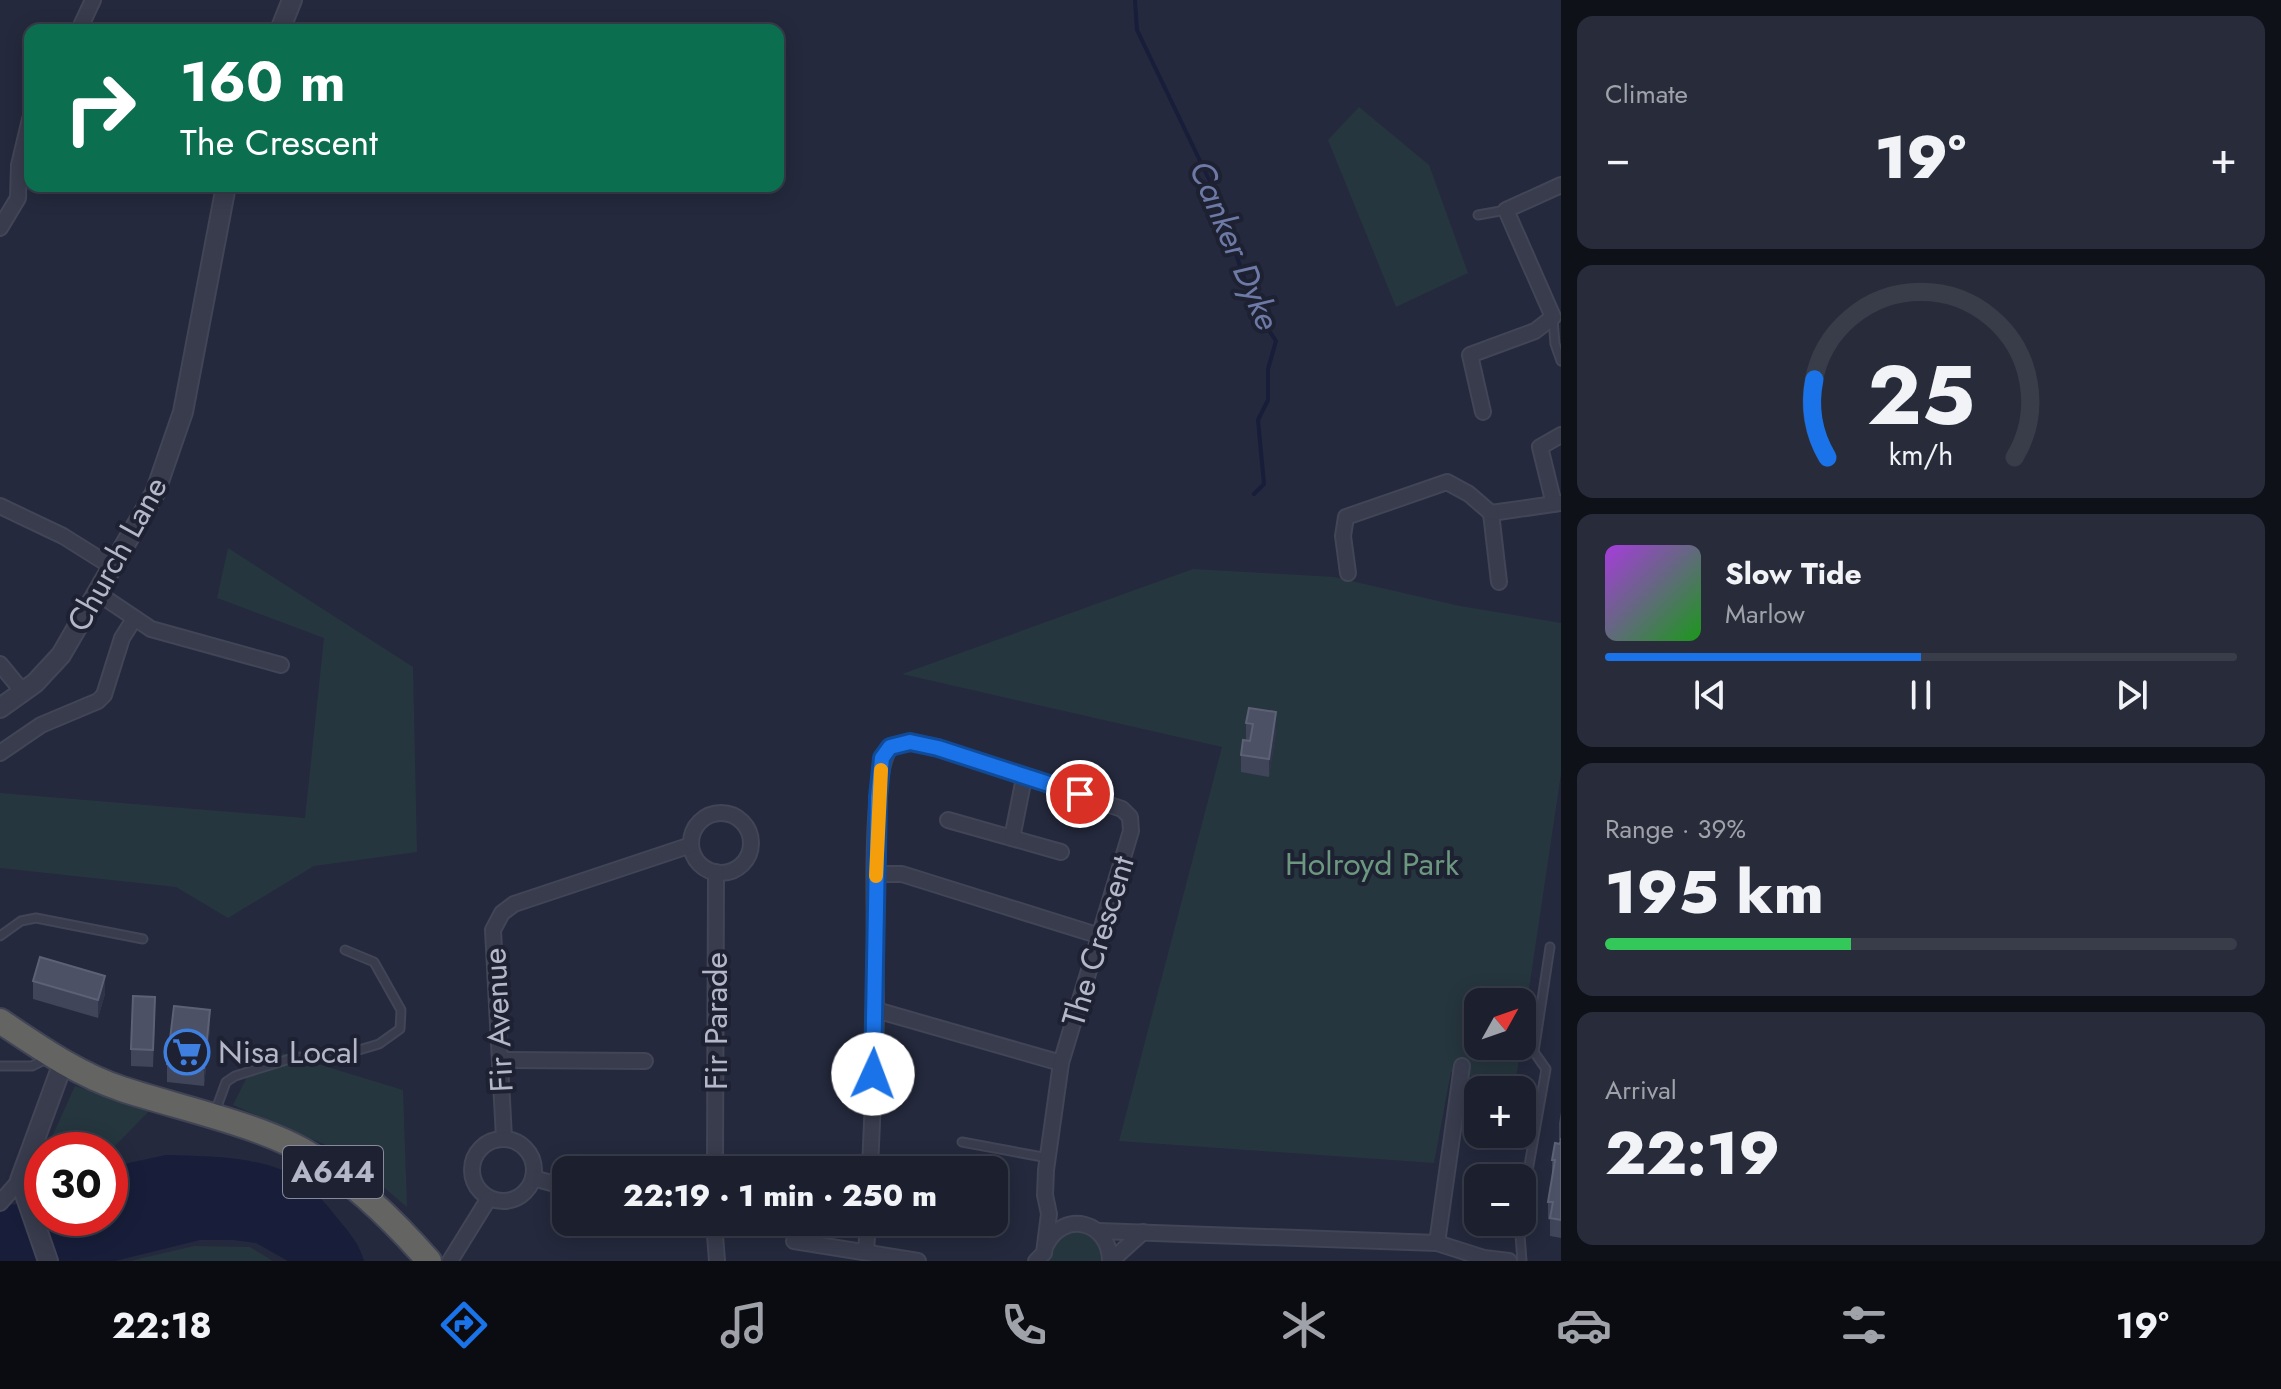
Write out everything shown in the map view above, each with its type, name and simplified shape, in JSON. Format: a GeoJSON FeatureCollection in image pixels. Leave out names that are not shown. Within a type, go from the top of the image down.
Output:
{"type":"FeatureCollection","features":[{"type":"Feature","properties":{"kind":"highway","name":"A644"},"geometry":{"type":"LineString","coordinates":[[0,1021],[58,1060],[118,1088],[213,1118],[310,1154],[366,1197],[429,1261]]}},
{"type":"Feature","properties":{"kind":"street"},"geometry":{"type":"LineString","coordinates":[[282,24],[292,0]]}},
{"type":"Feature","properties":{"kind":"street"},"geometry":{"type":"LineString","coordinates":[[81,24],[88,2]]}},
{"type":"Feature","properties":{"kind":"street"},"geometry":{"type":"LineString","coordinates":[[0,228],[18,198],[19,165],[24,144]]}},
{"type":"Feature","properties":{"kind":"street"},"geometry":{"type":"LineString","coordinates":[[1483,412],[1470,355],[1535,331],[1553,317],[1506,210],[1561,185]]}},
{"type":"Feature","properties":{"kind":"street","name":"Church Lane"},"geometry":{"type":"LineString","coordinates":[[0,708],[23,692],[61,655],[155,493],[183,412],[225,192]]}},
{"type":"Feature","properties":{"kind":"street"},"geometry":{"type":"LineString","coordinates":[[1491,513],[1558,504],[1540,447],[1561,435]]}},
{"type":"Feature","properties":{"kind":"street"},"geometry":{"type":"LineString","coordinates":[[1348,573],[1343,536],[1346,517],[1447,482],[1469,494],[1491,513],[1499,582]]}},
{"type":"Feature","properties":{"kind":"street"},"geometry":{"type":"LineString","coordinates":[[0,506],[63,536],[114,568]]}},
{"type":"Feature","properties":{"kind":"street"},"geometry":{"type":"LineString","coordinates":[[99,594],[151,629],[281,665]]}},
{"type":"Feature","properties":{"kind":"street"},"geometry":{"type":"LineString","coordinates":[[0,753],[41,725],[90,705],[104,695],[122,638],[134,619]]}},
{"type":"Feature","properties":{"kind":"street"},"geometry":{"type":"LineString","coordinates":[[0,664],[23,692]]}},
{"type":"Feature","properties":{"kind":"street","name":"The Crescent"},"geometry":{"type":"LineString","coordinates":[[871,1156],[876,1010],[878,797],[882,758],[890,747],[910,742],[938,748],[1122,809],[1130,817],[1131,831],[1061,1063],[1048,1158],[1045,1195],[1049,1214],[1042,1258]]}},
{"type":"Feature","properties":{"kind":"street"},"geometry":{"type":"LineString","coordinates":[[1012,838],[1024,778]]}},
{"type":"Feature","properties":{"kind":"street"},"geometry":{"type":"LineString","coordinates":[[726,814],[742,822],[750,839],[747,857],[734,870],[716,872],[698,863],[691,845],[695,827],[708,816],[726,814]]}},
{"type":"Feature","properties":{"kind":"street"},"geometry":{"type":"LineString","coordinates":[[948,820],[1061,852]]}},
{"type":"Feature","properties":{"kind":"street","name":"Fir Avenue"},"geometry":{"type":"LineString","coordinates":[[504,1138],[493,930],[502,913],[514,904],[691,845]]}},
{"type":"Feature","properties":{"kind":"street","name":"Fir Parade"},"geometry":{"type":"LineString","coordinates":[[715,1156],[716,872]]}},
{"type":"Feature","properties":{"kind":"street"},"geometry":{"type":"LineString","coordinates":[[876,874],[902,874],[1100,936]]}},
{"type":"Feature","properties":{"kind":"street"},"geometry":{"type":"LineString","coordinates":[[876,1010],[1061,1063]]}},
{"type":"Feature","properties":{"kind":"street"},"geometry":{"type":"LineString","coordinates":[[48,1261],[21,1188],[58,1060]]}},
{"type":"Feature","properties":{"kind":"street"},"geometry":{"type":"LineString","coordinates":[[500,1060],[645,1061]]}},
{"type":"Feature","properties":{"kind":"street"},"geometry":{"type":"LineString","coordinates":[[1437,1243],[1462,1066]]}},
{"type":"Feature","properties":{"kind":"street","name":"Fir Avenue"},"geometry":{"type":"LineString","coordinates":[[489,1198],[474,1183],[473,1162],[484,1145],[504,1138],[528,1151],[535,1168],[533,1178]]}},
{"type":"Feature","properties":{"kind":"street"},"geometry":{"type":"LineString","coordinates":[[450,1261],[489,1198],[498,1201],[516,1198],[533,1178],[552,1183]]}},
{"type":"Feature","properties":{"kind":"street"},"geometry":{"type":"LineString","coordinates":[[2,1201],[21,1188]]}},
{"type":"Feature","properties":{"kind":"street"},"geometry":{"type":"LineString","coordinates":[[1049,1214],[1060,1227]]}},
{"type":"Feature","properties":{"kind":"street"},"geometry":{"type":"LineString","coordinates":[[1042,1258],[1046,1243],[1060,1227],[1080,1222],[1099,1231],[1437,1243],[1483,1259],[1509,1261]]}},
{"type":"Feature","properties":{"kind":"street"},"geometry":{"type":"LineString","coordinates":[[1099,1231],[1106,1240],[1110,1261]]}},
{"type":"Feature","properties":{"kind":"street"},"geometry":{"type":"LineString","coordinates":[[1110,1261],[1143,1232]]}},
{"type":"Feature","properties":{"kind":"street"},"geometry":{"type":"LineString","coordinates":[[715,1236],[717,1261]]}},
{"type":"Feature","properties":{"kind":"street"},"geometry":{"type":"LineString","coordinates":[[866,1252],[867,1236]]}},
{"type":"Feature","properties":{"kind":"street"},"geometry":{"type":"LineString","coordinates":[[794,1241],[918,1261]]}},
{"type":"Feature","properties":{"kind":"lane"},"geometry":{"type":"LineString","coordinates":[[1478,215],[1506,210]]}},
{"type":"Feature","properties":{"kind":"lane"},"geometry":{"type":"LineString","coordinates":[[1553,317],[1554,341],[1561,361]]}},
{"type":"Feature","properties":{"kind":"lane"},"geometry":{"type":"LineString","coordinates":[[0,936],[21,921],[36,918],[143,939]]}},
{"type":"Feature","properties":{"kind":"lane"},"geometry":{"type":"LineString","coordinates":[[1529,1164],[1546,1069],[1534,1052],[1550,947]]}},
{"type":"Feature","properties":{"kind":"lane"},"geometry":{"type":"LineString","coordinates":[[213,1118],[226,1082],[235,1076],[296,1057],[332,1058],[379,1044],[400,1029],[401,1010],[374,962],[345,950]]}},
{"type":"Feature","properties":{"kind":"lane"},"geometry":{"type":"LineString","coordinates":[[0,1066],[32,1066],[58,1060]]}},
{"type":"Feature","properties":{"kind":"lane"},"geometry":{"type":"LineString","coordinates":[[962,1142],[1048,1158]]}},
{"type":"Feature","properties":{"kind":"lane"},"geometry":{"type":"LineString","coordinates":[[1520,1236],[1522,1261]]}},
{"type":"Feature","properties":{"kind":"green space"},"geometry":{"type":"Polygon","coordinates":[[[1359,107],[1429,165],[1468,273],[1396,307],[1328,140],[1359,107]]]}},
{"type":"Feature","properties":{"kind":"green space"},"geometry":{"type":"Polygon","coordinates":[[[228,548],[413,667],[417,852],[314,866],[228,918],[176,887],[0,868],[0,793],[305,818],[324,638],[217,598],[228,548]]]}},
{"type":"Feature","properties":{"kind":"green space","name":"Holroyd Park"},"geometry":{"type":"Polygon","coordinates":[[[1193,569],[1334,577],[1460,606],[1561,623],[1561,774],[1529,988],[1464,988],[1464,1060],[1519,1060],[1516,1076],[1472,1076],[1451,1072],[1434,1163],[1119,1141],[1222,747],[902,674],[1193,569]]]}},
{"type":"Feature","properties":{"kind":"green space"},"geometry":{"type":"Polygon","coordinates":[[[262,1047],[403,1090],[407,1207],[342,1152],[233,1105],[262,1047]]]}},
{"type":"Feature","properties":{"kind":"green space"},"geometry":{"type":"Polygon","coordinates":[[[75,1086],[150,1110],[128,1133],[54,1132],[75,1086]]]}},
{"type":"Feature","properties":{"kind":"green space"},"geometry":{"type":"Polygon","coordinates":[[[1090,1225],[1110,1261],[1045,1261],[1052,1234],[1090,1225]]]}},
{"type":"Feature","properties":{"kind":"green space"},"geometry":{"type":"Polygon","coordinates":[[[194,1246],[250,1247],[273,1261],[130,1261],[194,1246]]]}},
{"type":"Feature","properties":{"kind":"water"},"geometry":{"type":"Polygon","coordinates":[[[166,1155],[249,1161],[281,1169],[301,1180],[329,1207],[354,1239],[364,1261],[288,1261],[256,1243],[200,1240],[115,1261],[0,1261],[0,1210],[8,1205],[24,1204],[24,1236],[128,1236],[128,1163],[166,1155]]]}},
{"type":"Feature","properties":{"kind":"building"},"geometry":{"type":"Polygon","coordinates":[[[1249,708],[1276,712],[1269,759],[1241,755],[1243,740],[1250,741],[1253,724],[1246,723],[1249,708]]]}},
{"type":"Feature","properties":{"kind":"building"},"geometry":{"type":"Polygon","coordinates":[[[40,957],[105,976],[98,1000],[33,981],[40,957]]]}},
{"type":"Feature","properties":{"kind":"building"},"geometry":{"type":"Polygon","coordinates":[[[133,996],[155,997],[153,1050],[131,1049],[133,996]]]}},
{"type":"Feature","properties":{"kind":"building"},"geometry":{"type":"Polygon","coordinates":[[[174,1006],[210,1010],[204,1068],[167,1064],[174,1006]]]}},
{"type":"Feature","properties":{"kind":"building"},"geometry":{"type":"Polygon","coordinates":[[[1561,1138],[1561,1220],[1550,1218],[1553,1202],[1548,1202],[1555,1143],[1560,1144],[1561,1138]]]}},
{"type":"Feature","properties":{"kind":"waterway","name":"Canker Dyke"},"geometry":{"type":"LineString","coordinates":[[1135,0],[1137,30],[1216,194],[1254,308],[1276,341],[1268,369],[1268,400],[1258,420],[1264,484],[1254,494]]}},
{"type":"Feature","properties":{"kind":"slow traffic"},"geometry":{"type":"LineString","coordinates":[[876,876],[881,770]]}},
{"type":"Feature","properties":{"kind":"place","name":"Nisa Local"},"geometry":{"type":"Point","coordinates":[187,1052]}},
{"type":"Feature","properties":{"kind":"route"},"geometry":{"type":"LineString","coordinates":[[873,1074],[878,797],[882,758],[890,747],[910,742],[938,748],[995,769],[1080,794]]}}]}
